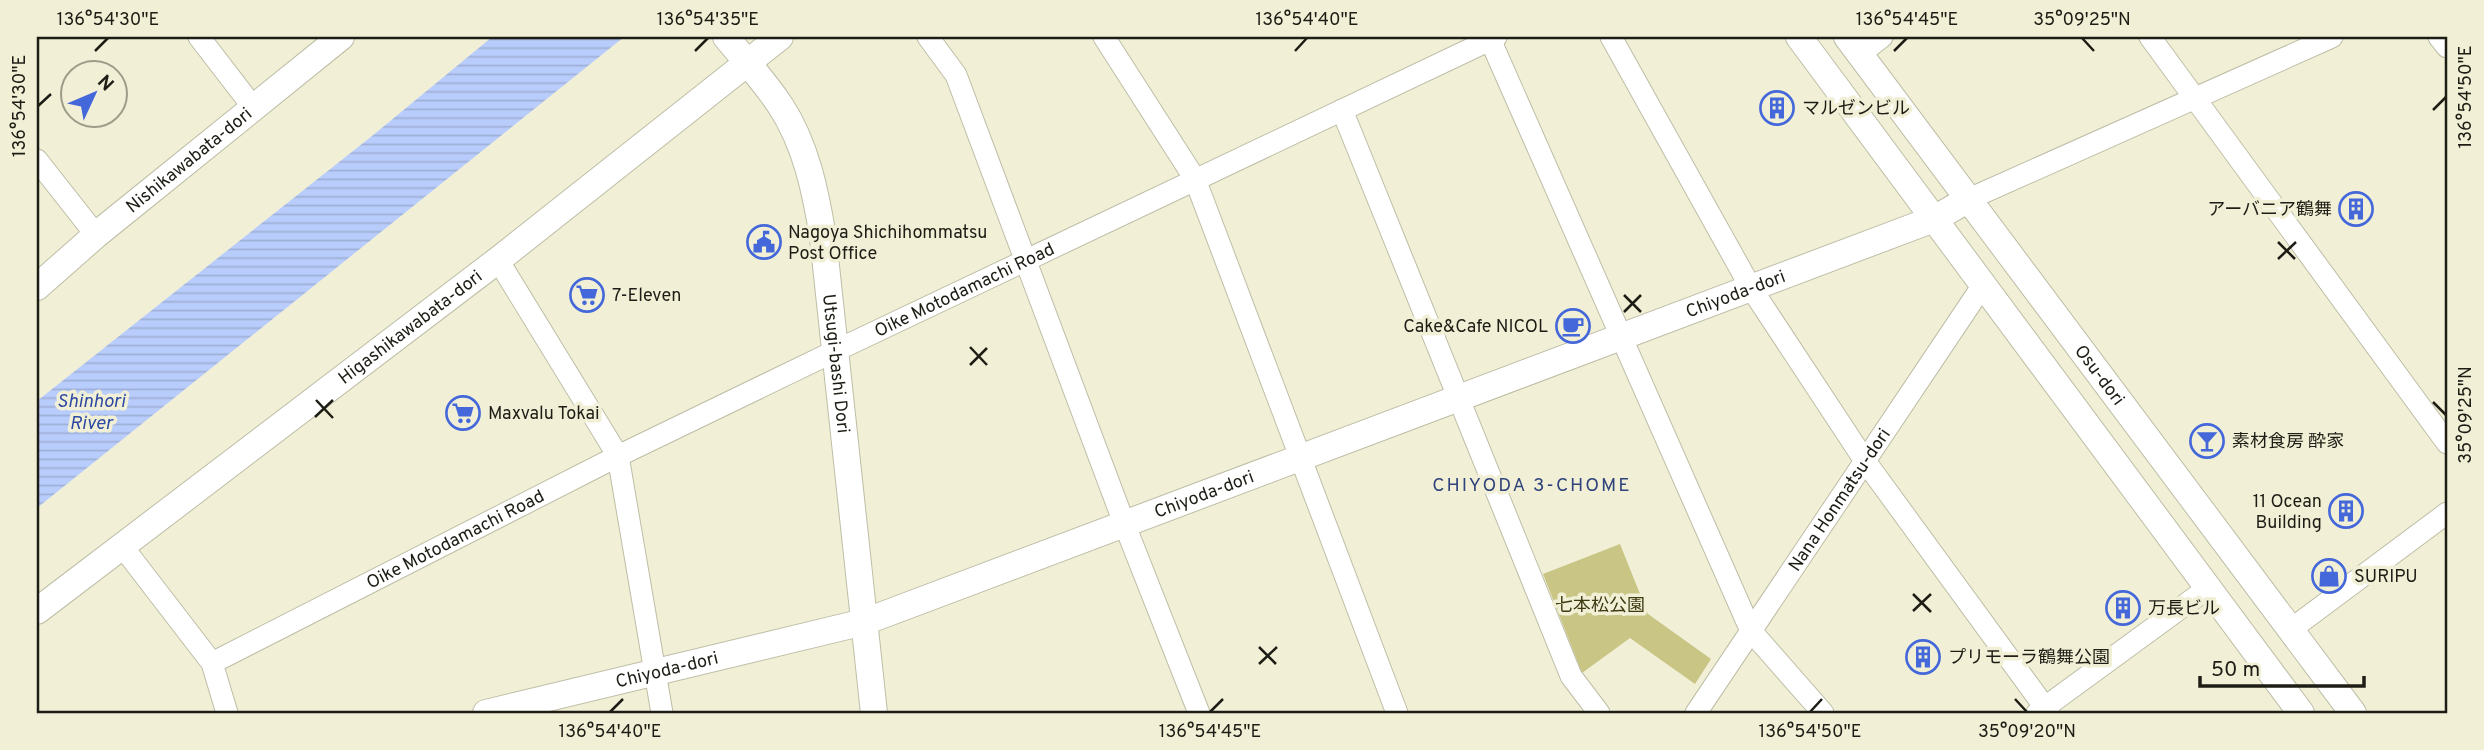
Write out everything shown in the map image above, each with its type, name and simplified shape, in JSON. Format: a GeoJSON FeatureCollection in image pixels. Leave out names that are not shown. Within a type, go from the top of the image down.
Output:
{"type":"FeatureCollection","features":[{"type":"Feature","properties":{"kind":"street"},"geometry":{"type":"LineString","coordinates":[[199,37],[253,107]]}},
{"type":"Feature","properties":{"kind":"street","name":"Nishikawabata-dori"},"geometry":{"type":"LineString","coordinates":[[37,286],[341,37]]}},
{"type":"Feature","properties":{"kind":"street","name":"Utsugi-bashi Dori"},"geometry":{"type":"LineString","coordinates":[[726,37],[781,107],[798,140],[815,189],[823,239],[874,713]]}},
{"type":"Feature","properties":{"kind":"street","name":"Higashikawabata-dori"},"geometry":{"type":"LineString","coordinates":[[37,611],[498,260],[780,37]]}},
{"type":"Feature","properties":{"kind":"street"},"geometry":{"type":"LineString","coordinates":[[928,37],[956,75],[1124,523],[1199,713]]}},
{"type":"Feature","properties":{"kind":"street"},"geometry":{"type":"LineString","coordinates":[[1104,37],[1195,179],[1397,713]]}},
{"type":"Feature","properties":{"kind":"street"},"geometry":{"type":"LineString","coordinates":[[1611,37],[1751,288],[1865,461],[2044,711],[2208,588]]}},
{"type":"Feature","properties":{"kind":"street"},"geometry":{"type":"LineString","coordinates":[[1799,37],[2301,713]]}},
{"type":"Feature","properties":{"kind":"street"},"geometry":{"type":"LineString","coordinates":[[1854,45],[1882,37]]}},
{"type":"Feature","properties":{"kind":"street"},"geometry":{"type":"LineString","coordinates":[[2150,37],[2447,443]]}},
{"type":"Feature","properties":{"kind":"street"},"geometry":{"type":"LineString","coordinates":[[1969,200],[2332,37]]}},
{"type":"Feature","properties":{"kind":"street"},"geometry":{"type":"LineString","coordinates":[[2440,37],[2447,47]]}},
{"type":"Feature","properties":{"kind":"street"},"geometry":{"type":"LineString","coordinates":[[1492,38],[1620,337],[1751,631],[1823,713]]}},
{"type":"Feature","properties":{"kind":"street","name":"Oike Motodamachi Road"},"geometry":{"type":"LineString","coordinates":[[212,663],[618,456],[1492,38]]}},
{"type":"Feature","properties":{"kind":"street","name":"Osu-dori"},"geometry":{"type":"LineString","coordinates":[[1854,45],[2353,713]]}},
{"type":"Feature","properties":{"kind":"street"},"geometry":{"type":"LineString","coordinates":[[1342,110],[1571,676],[1599,713]]}},
{"type":"Feature","properties":{"kind":"street"},"geometry":{"type":"LineString","coordinates":[[37,160],[96,235]]}},
{"type":"Feature","properties":{"kind":"street","name":"Chiyoda-dori"},"geometry":{"type":"LineString","coordinates":[[486,713],[864,622],[1908,229],[1934,219],[1969,200]]}},
{"type":"Feature","properties":{"kind":"street"},"geometry":{"type":"LineString","coordinates":[[498,260],[618,456],[662,713]]}},
{"type":"Feature","properties":{"kind":"street","name":"Nana Honmatsu-dori"},"geometry":{"type":"LineString","coordinates":[[1696,713],[1983,285]]}},
{"type":"Feature","properties":{"kind":"street"},"geometry":{"type":"LineString","coordinates":[[2290,630],[2447,513]]}},
{"type":"Feature","properties":{"kind":"street"},"geometry":{"type":"LineString","coordinates":[[122,546],[212,663],[227,713]]}},
{"type":"Feature","properties":{"kind":"green space","name":"七本松公園"},"geometry":{"type":"Polygon","coordinates":[[[1620,544],[1648,614],[1711,659],[1695,684],[1630,638],[1582,673],[1543,574],[1620,544]]]}},
{"type":"Feature","properties":{"kind":"water","name":"Shinhori River"},"geometry":{"type":"Polygon","coordinates":[[[492,37],[624,37],[37,508],[37,401],[372,136],[492,37]]]}},
{"type":"Feature","properties":{"kind":"place","name":"マルゼンビル"},"geometry":{"type":"Point","coordinates":[1777,108]}},
{"type":"Feature","properties":{"kind":"place","name":"アーバニア鶴舞"},"geometry":{"type":"Point","coordinates":[2356,209]}},
{"type":"Feature","properties":{"kind":"place","name":"Nagoya Shichihommatsu Post Office"},"geometry":{"type":"Point","coordinates":[764,242]}},
{"type":"Feature","properties":{"kind":"place","name":"7-Eleven"},"geometry":{"type":"Point","coordinates":[587,295]}},
{"type":"Feature","properties":{"kind":"place","name":"Cake&Cafe NICOL"},"geometry":{"type":"Point","coordinates":[1573,326]}},
{"type":"Feature","properties":{"kind":"place","name":"Maxvalu Tokai"},"geometry":{"type":"Point","coordinates":[463,413]}},
{"type":"Feature","properties":{"kind":"place","name":"素材食房 酔家"},"geometry":{"type":"Point","coordinates":[2207,441]}},
{"type":"Feature","properties":{"kind":"place","name":"11 Ocean Building"},"geometry":{"type":"Point","coordinates":[2346,511]}},
{"type":"Feature","properties":{"kind":"place","name":"SURIPU"},"geometry":{"type":"Point","coordinates":[2329,576]}},
{"type":"Feature","properties":{"kind":"place","name":"万長ビル"},"geometry":{"type":"Point","coordinates":[2123,608]}},
{"type":"Feature","properties":{"kind":"place","name":"プリモーラ鶴舞公園"},"geometry":{"type":"Point","coordinates":[1923,657]}},
{"type":"Feature","properties":{"kind":"district","name":"CHIYODA 3-CHOME"},"geometry":{"type":"Point","coordinates":[1532,484]}}]}
